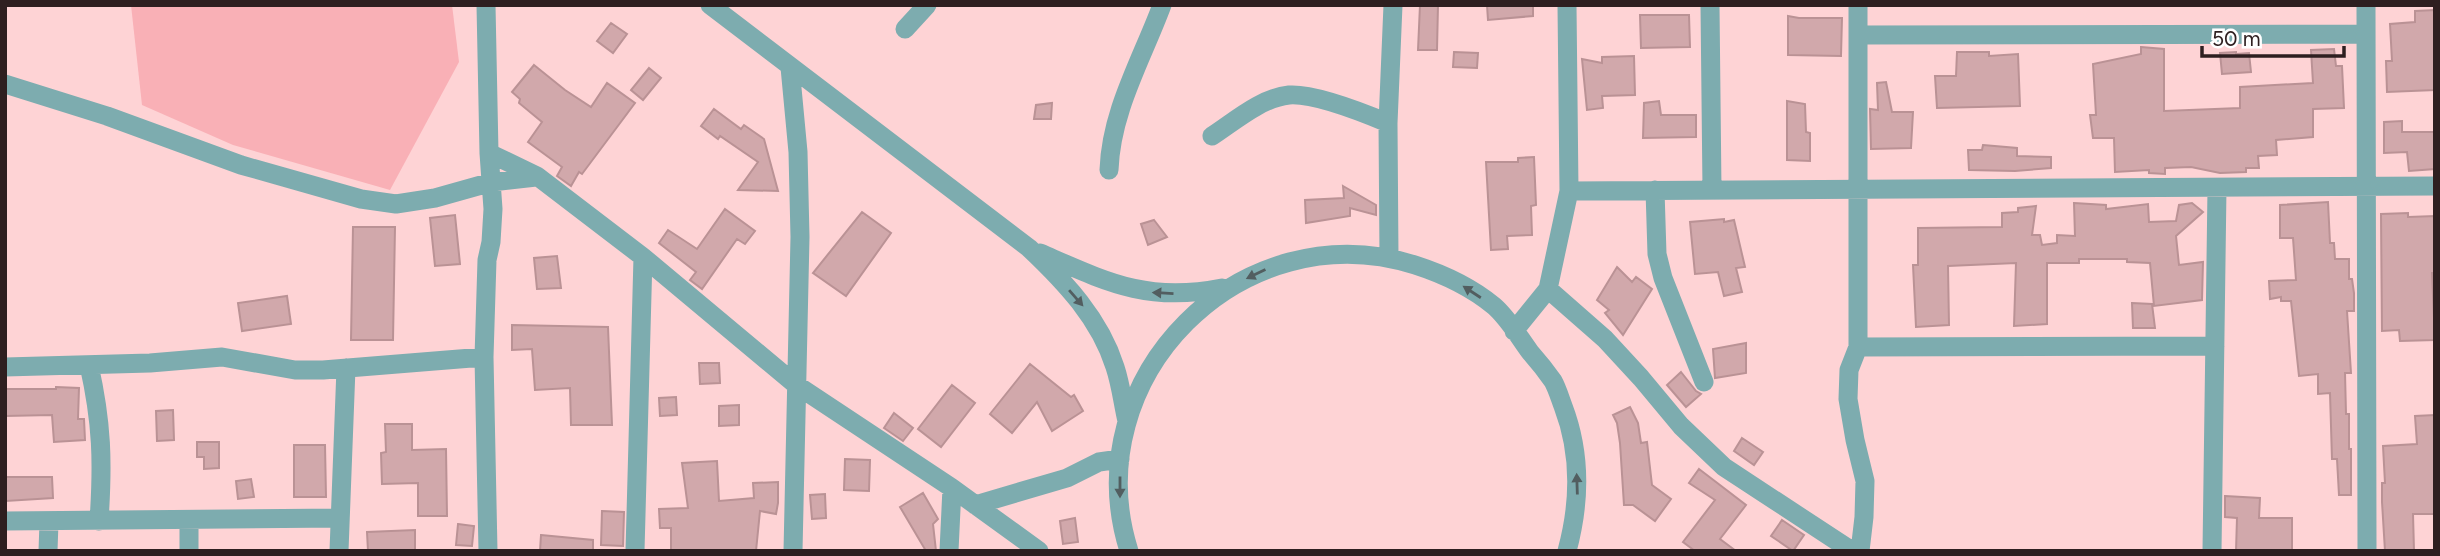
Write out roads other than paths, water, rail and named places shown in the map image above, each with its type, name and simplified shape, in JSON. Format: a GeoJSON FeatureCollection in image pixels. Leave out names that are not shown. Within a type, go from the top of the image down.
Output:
{"type":"FeatureCollection","features":[{"type":"Feature","properties":{"kind":"street"},"geometry":{"type":"LineString","coordinates":[[486,5],[493,228],[487,260],[484,358],[488,551]]}},
{"type":"Feature","properties":{"kind":"street"},"geometry":{"type":"LineString","coordinates":[[710,5],[1029,248],[1084,307],[1102,337],[1115,367],[1127,423]]}},
{"type":"Feature","properties":{"kind":"street"},"geometry":{"type":"LineString","coordinates":[[905,29],[927,5]]}},
{"type":"Feature","properties":{"kind":"street"},"geometry":{"type":"LineString","coordinates":[[1108,170],[1110,145],[1119,113],[1162,5]]}},
{"type":"Feature","properties":{"kind":"street"},"geometry":{"type":"LineString","coordinates":[[1389,257],[1388,123],[1393,5]]}},
{"type":"Feature","properties":{"kind":"street"},"geometry":{"type":"LineString","coordinates":[[1514,331],[1548,289],[1569,191],[1567,5]]}},
{"type":"Feature","properties":{"kind":"street"},"geometry":{"type":"LineString","coordinates":[[1710,5],[1712,190]]}},
{"type":"Feature","properties":{"kind":"street"},"geometry":{"type":"LineString","coordinates":[[1858,5],[1858,347],[1849,370],[1849,399],[1865,481],[1860,551]]}},
{"type":"Feature","properties":{"kind":"street"},"geometry":{"type":"LineString","coordinates":[[2366,5],[2367,551]]}},
{"type":"Feature","properties":{"kind":"street"},"geometry":{"type":"LineString","coordinates":[[1858,34],[2366,34]]}},
{"type":"Feature","properties":{"kind":"street"},"geometry":{"type":"LineString","coordinates":[[790,67],[800,237],[793,551]]}},
{"type":"Feature","properties":{"kind":"street"},"geometry":{"type":"LineString","coordinates":[[5,84],[107,116],[241,165],[361,199],[396,204],[435,198],[492,182],[537,176]]}},
{"type":"Feature","properties":{"kind":"street"},"geometry":{"type":"LineString","coordinates":[[1212,136],[1263,103],[1289,95],[1350,108],[1388,123]]}},
{"type":"Feature","properties":{"kind":"street"},"geometry":{"type":"LineString","coordinates":[[489,153],[537,176],[643,257],[795,384],[952,488],[1039,551]]}},
{"type":"Feature","properties":{"kind":"street"},"geometry":{"type":"LineString","coordinates":[[1569,191],[2435,186]]}},
{"type":"Feature","properties":{"kind":"street"},"geometry":{"type":"LineString","coordinates":[[2212,551],[2217,188]]}},
{"type":"Feature","properties":{"kind":"street"},"geometry":{"type":"LineString","coordinates":[[1655,190],[1657,254],[1662,278],[1704,382]]}},
{"type":"Feature","properties":{"kind":"street"},"geometry":{"type":"LineString","coordinates":[[1029,248],[1119,286],[1145,292],[1177,294],[1230,286]]}},
{"type":"Feature","properties":{"kind":"street"},"geometry":{"type":"LineString","coordinates":[[1129,551],[1119,497],[1120,459],[1127,423],[1140,387],[1155,359],[1174,333],[1197,310],[1230,286],[1267,268],[1307,257],[1348,253],[1389,257],[1445,275],[1495,307],[1554,383],[1568,419],[1576,457],[1577,495],[1566,551]]}},
{"type":"Feature","properties":{"kind":"street"},"geometry":{"type":"LineString","coordinates":[[635,551],[643,257]]}},
{"type":"Feature","properties":{"kind":"street"},"geometry":{"type":"LineString","coordinates":[[1548,289],[1605,339],[1681,426],[1724,467],[1852,551]]}},
{"type":"Feature","properties":{"kind":"street"},"geometry":{"type":"LineString","coordinates":[[1858,347],[2215,346]]}},
{"type":"Feature","properties":{"kind":"street"},"geometry":{"type":"LineString","coordinates":[[5,367],[150,363],[222,357],[295,370],[484,358]]}},
{"type":"Feature","properties":{"kind":"street"},"geometry":{"type":"LineString","coordinates":[[89,365],[99,406],[102,435],[99,521]]}},
{"type":"Feature","properties":{"kind":"street"},"geometry":{"type":"LineString","coordinates":[[340,551],[346,368]]}},
{"type":"Feature","properties":{"kind":"street"},"geometry":{"type":"LineString","coordinates":[[975,505],[1067,478],[1099,462],[1120,459]]}},
{"type":"Feature","properties":{"kind":"street"},"geometry":{"type":"LineString","coordinates":[[949,551],[952,488]]}},
{"type":"Feature","properties":{"kind":"street"},"geometry":{"type":"LineString","coordinates":[[5,521],[340,518]]}},
{"type":"Feature","properties":{"kind":"street"},"geometry":{"type":"LineString","coordinates":[[189,520],[189,551]]}},
{"type":"Feature","properties":{"kind":"street"},"geometry":{"type":"LineString","coordinates":[[48,551],[49,522]]}},
{"type":"Feature","properties":{"kind":"street"},"geometry":{"type":"LineString","coordinates":[[1573,526],[1577,551]]}}]}
